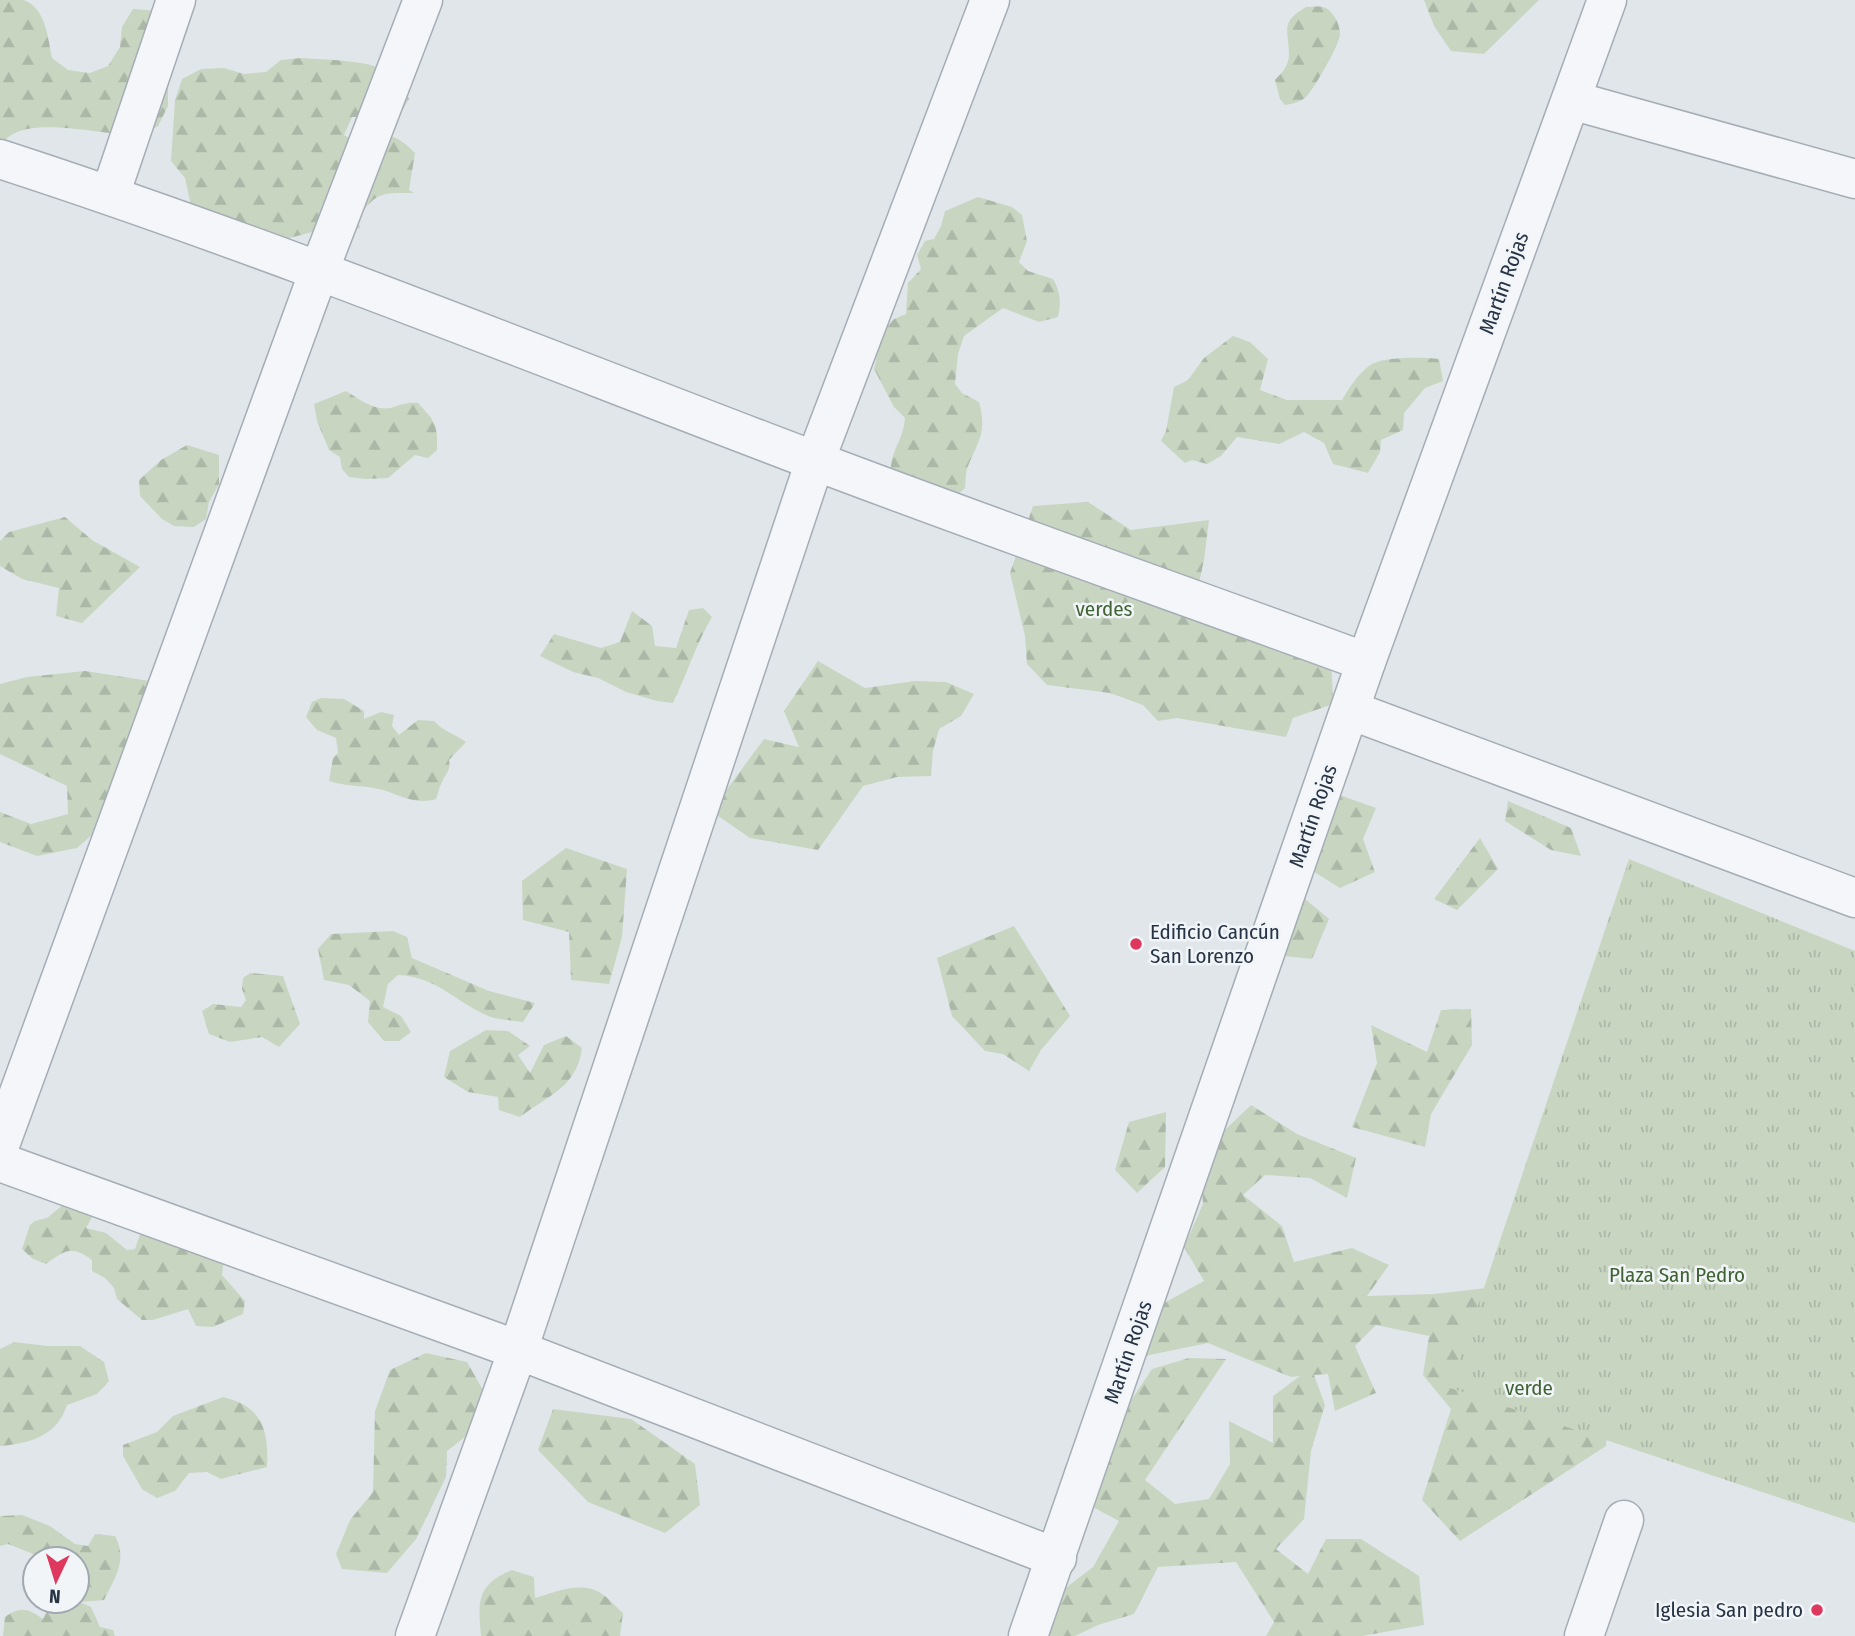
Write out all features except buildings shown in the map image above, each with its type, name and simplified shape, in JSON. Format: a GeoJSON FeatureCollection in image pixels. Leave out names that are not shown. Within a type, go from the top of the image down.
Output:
{"type":"FeatureCollection","features":[{"type":"Feature","properties":{"kind":"street"},"geometry":{"type":"LineString","coordinates":[[110,195],[176,0]]}},
{"type":"Feature","properties":{"kind":"street"},"geometry":{"type":"LineString","coordinates":[[0,1145],[319,271],[423,0]]}},
{"type":"Feature","properties":{"kind":"street"},"geometry":{"type":"LineString","coordinates":[[415,1636],[519,1350],[815,461],[990,0]]}},
{"type":"Feature","properties":{"kind":"street","name":"Martín Rojas"},"geometry":{"type":"LineString","coordinates":[[1028,1636],[1366,662],[1607,0]]}},
{"type":"Feature","properties":{"kind":"street"},"geometry":{"type":"LineString","coordinates":[[1571,100],[1855,178]]}},
{"type":"Feature","properties":{"kind":"street"},"geometry":{"type":"LineString","coordinates":[[0,159],[110,195],[319,271],[815,461],[1366,662]]}},
{"type":"Feature","properties":{"kind":"street"},"geometry":{"type":"LineString","coordinates":[[1350,710],[1855,898]]}},
{"type":"Feature","properties":{"kind":"street"},"geometry":{"type":"LineString","coordinates":[[0,1162],[519,1350],[1057,1558]]}},
{"type":"Feature","properties":{"kind":"street"},"geometry":{"type":"LineString","coordinates":[[1584,1636],[1624,1520]]}},
{"type":"Feature","properties":{"kind":"green space"},"geometry":{"type":"Polygon","coordinates":[[[0,0],[23,0],[31,4],[45,24],[52,58],[68,70],[90,73],[108,66],[120,47],[122,27],[133,9],[157,12],[175,19],[188,31],[171,46],[168,106],[158,126],[137,134],[42,127],[9,136],[0,148],[0,0]]]}},
{"type":"Feature","properties":{"kind":"green space"},"geometry":{"type":"Polygon","coordinates":[[[1424,0],[1539,0],[1484,54],[1451,51],[1434,26],[1424,0]]]}},
{"type":"Feature","properties":{"kind":"green space"},"geometry":{"type":"Polygon","coordinates":[[[1306,7],[1323,7],[1330,11],[1340,30],[1339,39],[1306,97],[1285,105],[1280,99],[1275,80],[1285,69],[1289,59],[1289,22],[1306,7]]]}},
{"type":"Feature","properties":{"kind":"green space"},"geometry":{"type":"Polygon","coordinates":[[[301,58],[366,64],[390,72],[399,79],[409,99],[399,116],[352,117],[344,135],[361,145],[390,136],[408,146],[415,153],[409,190],[414,193],[388,194],[375,198],[358,219],[360,228],[341,233],[320,230],[278,241],[194,220],[185,178],[171,161],[175,100],[182,79],[201,69],[224,68],[244,74],[266,72],[281,60],[301,58]]]}},
{"type":"Feature","properties":{"kind":"green space"},"geometry":{"type":"Polygon","coordinates":[[[978,197],[1012,207],[1022,215],[1027,241],[1019,262],[1028,271],[1053,279],[1059,293],[1060,307],[1058,317],[1039,322],[1003,308],[964,336],[958,354],[955,384],[962,393],[979,402],[982,429],[967,468],[965,488],[953,499],[891,477],[892,460],[905,418],[894,407],[874,369],[882,332],[894,319],[906,314],[908,283],[921,269],[917,255],[925,241],[934,239],[945,211],[978,197]]]}},
{"type":"Feature","properties":{"kind":"green space"},"geometry":{"type":"Polygon","coordinates":[[[1233,336],[1250,342],[1268,359],[1260,390],[1287,400],[1342,400],[1350,386],[1369,366],[1383,360],[1439,359],[1443,381],[1425,388],[1404,413],[1403,430],[1381,440],[1380,452],[1368,473],[1333,464],[1324,443],[1304,432],[1279,444],[1237,437],[1221,456],[1207,464],[1192,460],[1185,463],[1161,441],[1166,431],[1174,387],[1188,380],[1204,358],[1233,336]]]}},
{"type":"Feature","properties":{"kind":"green space"},"geometry":{"type":"Polygon","coordinates":[[[346,391],[378,408],[418,403],[434,424],[437,450],[428,458],[415,455],[388,478],[349,477],[342,469],[340,457],[329,450],[317,421],[314,404],[346,391]]]}},
{"type":"Feature","properties":{"kind":"green space"},"geometry":{"type":"Polygon","coordinates":[[[187,445],[219,455],[219,484],[209,502],[206,519],[194,527],[174,526],[162,519],[140,496],[139,480],[161,460],[187,445]]]}},
{"type":"Feature","properties":{"kind":"green space","name":"verdes"},"geometry":{"type":"Polygon","coordinates":[[[1088,502],[1131,530],[1209,520],[1194,606],[1331,653],[1333,704],[1293,718],[1286,737],[1177,718],[1158,721],[1143,705],[1110,693],[1047,685],[1027,664],[1025,636],[1010,573],[1033,506],[1088,502]]]}},
{"type":"Feature","properties":{"kind":"green space"},"geometry":{"type":"Polygon","coordinates":[[[65,517],[92,540],[140,567],[82,623],[56,616],[59,588],[22,579],[0,566],[0,541],[9,532],[65,517]]]}},
{"type":"Feature","properties":{"kind":"green space"},"geometry":{"type":"Polygon","coordinates":[[[703,608],[712,617],[673,703],[626,692],[598,678],[573,672],[540,656],[554,634],[601,648],[620,642],[632,611],[652,626],[655,646],[676,648],[689,610],[703,608]]]}},
{"type":"Feature","properties":{"kind":"green space"},"geometry":{"type":"Polygon","coordinates":[[[818,661],[865,688],[915,681],[946,682],[974,694],[961,716],[939,729],[933,751],[931,776],[897,777],[863,786],[818,850],[750,838],[711,811],[764,739],[799,747],[784,711],[818,661]]]}},
{"type":"Feature","properties":{"kind":"green space"},"geometry":{"type":"Polygon","coordinates":[[[85,671],[150,681],[110,819],[77,848],[37,856],[0,842],[0,812],[31,824],[68,814],[67,786],[0,754],[0,684],[27,677],[85,671]]]}},
{"type":"Feature","properties":{"kind":"green space"},"geometry":{"type":"Polygon","coordinates":[[[321,698],[344,699],[364,711],[364,719],[381,712],[394,715],[392,726],[399,735],[418,720],[434,721],[466,742],[449,760],[449,769],[436,799],[409,799],[376,788],[329,781],[333,758],[338,753],[336,738],[317,730],[306,717],[312,702],[321,698]]]}},
{"type":"Feature","properties":{"kind":"green space"},"geometry":{"type":"Polygon","coordinates":[[[1334,793],[1376,808],[1363,839],[1375,872],[1340,888],[1311,870],[1334,793]]]}},
{"type":"Feature","properties":{"kind":"green space"},"geometry":{"type":"Polygon","coordinates":[[[1508,801],[1571,828],[1581,856],[1551,850],[1505,821],[1508,801]]]}},
{"type":"Feature","properties":{"kind":"green space"},"geometry":{"type":"Polygon","coordinates":[[[1480,838],[1498,869],[1457,910],[1434,899],[1480,838]]]}},
{"type":"Feature","properties":{"kind":"green space"},"geometry":{"type":"Polygon","coordinates":[[[566,848],[627,869],[622,937],[609,984],[571,980],[569,932],[523,920],[522,881],[566,848]]]}},
{"type":"Feature","properties":{"kind":"green space","name":"Plaza San Pedro"},"geometry":{"type":"Polygon","coordinates":[[[1629,859],[1855,951],[1855,1523],[1450,1388],[1629,859]]]}},
{"type":"Feature","properties":{"kind":"green space"},"geometry":{"type":"Polygon","coordinates":[[[1304,898],[1329,919],[1312,959],[1285,956],[1274,939],[1304,898]]]}},
{"type":"Feature","properties":{"kind":"green space"},"geometry":{"type":"Polygon","coordinates":[[[1014,926],[1070,1016],[1041,1050],[1029,1071],[1003,1054],[985,1051],[952,1016],[937,958],[1014,926]]]}},
{"type":"Feature","properties":{"kind":"green space"},"geometry":{"type":"Polygon","coordinates":[[[393,931],[407,937],[412,958],[489,991],[535,1003],[523,1022],[499,1019],[474,1009],[424,980],[398,975],[388,984],[383,1007],[401,1016],[411,1032],[399,1041],[384,1041],[368,1022],[370,1001],[349,985],[324,980],[318,949],[331,934],[393,931]]]}},
{"type":"Feature","properties":{"kind":"green space"},"geometry":{"type":"Polygon","coordinates":[[[250,973],[283,976],[300,1024],[279,1047],[262,1037],[230,1042],[209,1034],[202,1011],[213,1004],[241,1007],[246,1000],[242,989],[243,978],[250,973]]]}},
{"type":"Feature","properties":{"kind":"green space"},"geometry":{"type":"Polygon","coordinates":[[[1471,1009],[1472,1045],[1431,1114],[1425,1147],[1352,1127],[1377,1063],[1371,1025],[1427,1052],[1441,1010],[1471,1009]]]}},
{"type":"Feature","properties":{"kind":"green space"},"geometry":{"type":"Polygon","coordinates":[[[486,1030],[508,1031],[530,1046],[518,1055],[530,1073],[544,1045],[566,1036],[582,1048],[579,1061],[568,1081],[560,1089],[520,1117],[499,1110],[498,1097],[468,1092],[444,1077],[450,1051],[486,1030]]]}},
{"type":"Feature","properties":{"kind":"green space","name":"verde"},"geometry":{"type":"Polygon","coordinates":[[[1251,1105],[1297,1134],[1356,1158],[1347,1198],[1310,1178],[1265,1175],[1243,1195],[1282,1226],[1294,1262],[1352,1248],[1389,1265],[1367,1296],[1434,1294],[1505,1286],[1613,1355],[1606,1446],[1460,1541],[1422,1500],[1451,1409],[1423,1375],[1429,1336],[1376,1325],[1355,1346],[1376,1393],[1335,1411],[1328,1374],[1314,1375],[1325,1405],[1311,1451],[1304,1519],[1276,1549],[1308,1574],[1326,1539],[1361,1539],[1419,1576],[1424,1625],[1362,1636],[1266,1636],[1274,1622],[1236,1562],[1158,1567],[1134,1614],[1098,1625],[1075,1636],[1023,1636],[1020,1623],[1093,1567],[1119,1521],[1063,1491],[1064,1468],[1130,1402],[1152,1369],[1189,1358],[1226,1359],[1145,1480],[1175,1504],[1209,1499],[1230,1464],[1229,1421],[1273,1443],[1273,1396],[1300,1376],[1291,1377],[1208,1343],[1135,1358],[1146,1313],[1204,1281],[1184,1247],[1203,1204],[1200,1154],[1251,1105]]]}},
{"type":"Feature","properties":{"kind":"green space"},"geometry":{"type":"Polygon","coordinates":[[[1166,1112],[1165,1167],[1137,1193],[1115,1170],[1129,1122],[1166,1112]]]}},
{"type":"Feature","properties":{"kind":"green space"},"geometry":{"type":"Polygon","coordinates":[[[71,1198],[95,1212],[86,1228],[106,1233],[127,1250],[135,1249],[142,1228],[225,1250],[222,1275],[245,1301],[243,1314],[213,1327],[196,1326],[188,1309],[153,1320],[142,1320],[117,1299],[114,1288],[105,1278],[92,1271],[92,1260],[85,1255],[69,1251],[46,1264],[33,1259],[22,1249],[30,1225],[47,1218],[71,1198]]]}},
{"type":"Feature","properties":{"kind":"green space"},"geometry":{"type":"Polygon","coordinates":[[[14,1342],[80,1346],[104,1362],[109,1381],[97,1394],[67,1405],[63,1416],[50,1431],[22,1443],[0,1446],[0,1349],[14,1342]]]}},
{"type":"Feature","properties":{"kind":"green space"},"geometry":{"type":"Polygon","coordinates":[[[426,1353],[467,1362],[487,1397],[470,1433],[447,1451],[446,1477],[416,1539],[387,1573],[342,1569],[336,1554],[350,1520],[373,1492],[375,1411],[390,1370],[426,1353]]]}},
{"type":"Feature","properties":{"kind":"green space"},"geometry":{"type":"Polygon","coordinates":[[[223,1397],[236,1401],[255,1413],[264,1431],[267,1467],[221,1479],[207,1472],[189,1473],[175,1491],[157,1498],[142,1489],[123,1456],[123,1445],[157,1432],[173,1416],[223,1397]]]}},
{"type":"Feature","properties":{"kind":"green space"},"geometry":{"type":"Polygon","coordinates":[[[553,1409],[631,1419],[695,1464],[700,1505],[665,1533],[588,1502],[538,1450],[553,1409]]]}},
{"type":"Feature","properties":{"kind":"green space"},"geometry":{"type":"Polygon","coordinates":[[[22,1515],[50,1526],[75,1544],[82,1545],[21,1545],[21,1549],[8,1544],[0,1546],[0,1516],[22,1515]]]}},
{"type":"Feature","properties":{"kind":"green space"},"geometry":{"type":"Polygon","coordinates":[[[95,1534],[115,1536],[119,1545],[118,1569],[104,1600],[91,1601],[91,1545],[89,1545],[95,1534]]]}},
{"type":"Feature","properties":{"kind":"green space"},"geometry":{"type":"Polygon","coordinates":[[[512,1570],[534,1577],[535,1598],[574,1588],[600,1593],[623,1613],[620,1636],[481,1636],[482,1596],[492,1582],[512,1570]]]}},
{"type":"Feature","properties":{"kind":"green space"},"geometry":{"type":"Polygon","coordinates":[[[91,1607],[100,1627],[113,1630],[115,1636],[3,1636],[5,1617],[15,1611],[21,1610],[21,1615],[37,1615],[43,1619],[45,1615],[91,1615],[91,1607]]]}},
{"type":"Feature","properties":{"kind":"place","name":"Edificio Cancún San Lorenzo"},"geometry":{"type":"Point","coordinates":[1136,944]}},
{"type":"Feature","properties":{"kind":"place","name":"Iglesia San pedro"},"geometry":{"type":"Point","coordinates":[1817,1610]}}]}
